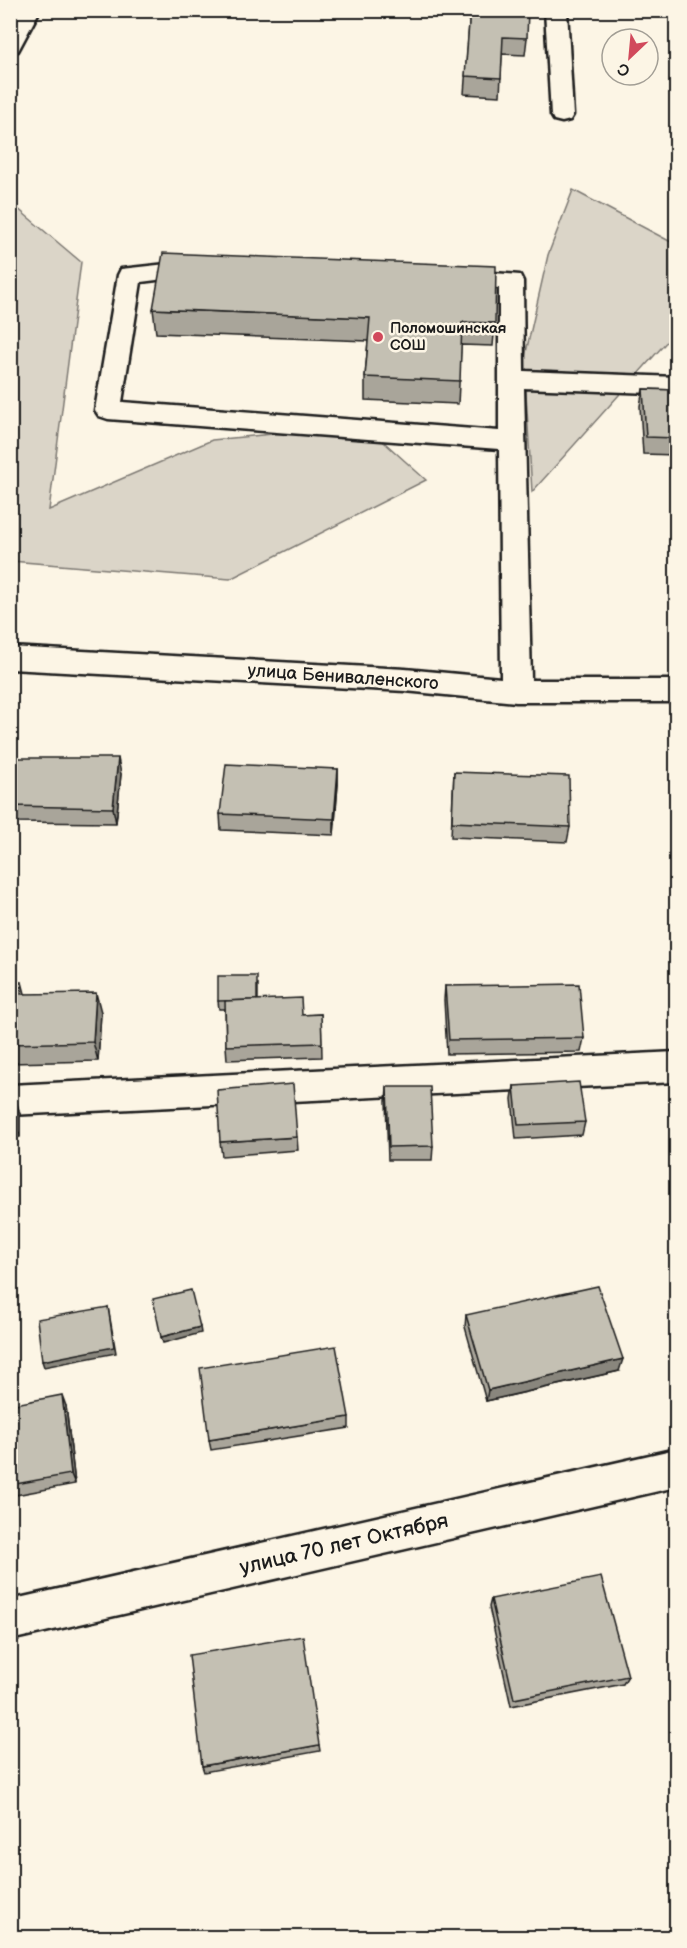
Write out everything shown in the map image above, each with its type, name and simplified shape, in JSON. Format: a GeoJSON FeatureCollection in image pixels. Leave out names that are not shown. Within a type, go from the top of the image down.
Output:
{"type":"FeatureCollection","features":[{"type":"Feature","properties":{"kind":"street"},"geometry":{"type":"LineString","coordinates":[[10,46],[29,10]]}},
{"type":"Feature","properties":{"kind":"street"},"geometry":{"type":"LineString","coordinates":[[556,10],[562,115]]}},
{"type":"Feature","properties":{"kind":"street"},"geometry":{"type":"LineString","coordinates":[[230,267],[130,275],[108,410],[512,441]]}},
{"type":"Feature","properties":{"kind":"street"},"geometry":{"type":"LineString","coordinates":[[429,277],[511,280],[516,691]]}},
{"type":"Feature","properties":{"kind":"street"},"geometry":{"type":"LineString","coordinates":[[511,379],[676,385]]}},
{"type":"Feature","properties":{"kind":"street","name":"улица Бениваленского"},"geometry":{"type":"LineString","coordinates":[[10,658],[405,680],[516,691],[676,691]]}},
{"type":"Feature","properties":{"kind":"street"},"geometry":{"type":"LineString","coordinates":[[10,1100],[676,1067]]}},
{"type":"Feature","properties":{"kind":"street","name":"улица 70 лет Октября"},"geometry":{"type":"LineString","coordinates":[[10,1620],[676,1468]]}},
{"type":"Feature","properties":{"kind":"shaded area"},"geometry":{"type":"Polygon","coordinates":[[[573,190],[673,243],[671,337],[532,492],[524,361],[548,255],[573,190]]]}},
{"type":"Feature","properties":{"kind":"shaded area"},"geometry":{"type":"Polygon","coordinates":[[[10,202],[81,262],[49,510],[212,440],[365,425],[426,480],[230,579],[11,561],[10,202]]]}},
{"type":"Feature","properties":{"kind":"building"},"geometry":{"type":"Polygon","coordinates":[[[470,10],[528,10],[527,38],[503,37],[501,78],[465,76],[470,10]]]}},
{"type":"Feature","properties":{"kind":"building","name":"Поломошинская СОШ"},"geometry":{"type":"Polygon","coordinates":[[[163,253],[496,266],[495,323],[462,322],[460,381],[365,377],[370,318],[153,309],[163,253]]]}},
{"type":"Feature","properties":{"kind":"building"},"geometry":{"type":"Polygon","coordinates":[[[643,389],[676,390],[676,438],[646,437],[643,389]]]}},
{"type":"Feature","properties":{"kind":"building"},"geometry":{"type":"Polygon","coordinates":[[[10,758],[118,758],[113,808],[10,806],[10,758]]]}},
{"type":"Feature","properties":{"kind":"building"},"geometry":{"type":"Polygon","coordinates":[[[226,764],[338,769],[334,819],[220,814],[226,764]]]}},
{"type":"Feature","properties":{"kind":"building"},"geometry":{"type":"Polygon","coordinates":[[[454,772],[569,776],[570,827],[452,822],[454,772]]]}},
{"type":"Feature","properties":{"kind":"building"},"geometry":{"type":"Polygon","coordinates":[[[218,976],[257,976],[257,1000],[218,1001],[218,976]]]}},
{"type":"Feature","properties":{"kind":"building"},"geometry":{"type":"Polygon","coordinates":[[[10,982],[22,982],[21,994],[96,993],[93,1042],[10,1044],[10,982]]]}},
{"type":"Feature","properties":{"kind":"building"},"geometry":{"type":"Polygon","coordinates":[[[579,984],[584,1038],[449,1040],[445,986],[579,984]]]}},
{"type":"Feature","properties":{"kind":"building"},"geometry":{"type":"Polygon","coordinates":[[[301,998],[302,1015],[321,1014],[322,1043],[226,1046],[225,1001],[301,998]]]}},
{"type":"Feature","properties":{"kind":"building"},"geometry":{"type":"Polygon","coordinates":[[[579,1082],[585,1122],[518,1125],[514,1086],[579,1082]]]}},
{"type":"Feature","properties":{"kind":"building"},"geometry":{"type":"Polygon","coordinates":[[[293,1084],[297,1137],[220,1142],[217,1090],[293,1084]]]}},
{"type":"Feature","properties":{"kind":"building"},"geometry":{"type":"Polygon","coordinates":[[[387,1087],[430,1087],[433,1146],[389,1147],[387,1087]]]}},
{"type":"Feature","properties":{"kind":"building"},"geometry":{"type":"Polygon","coordinates":[[[10,1100],[16,1100],[15,1124],[10,1124],[10,1100]]]}},
{"type":"Feature","properties":{"kind":"building"},"geometry":{"type":"Polygon","coordinates":[[[598,1286],[623,1359],[488,1390],[466,1315],[598,1286]]]}},
{"type":"Feature","properties":{"kind":"building"},"geometry":{"type":"Polygon","coordinates":[[[191,1290],[200,1327],[161,1337],[153,1299],[191,1290]]]}},
{"type":"Feature","properties":{"kind":"building"},"geometry":{"type":"Polygon","coordinates":[[[108,1307],[114,1347],[42,1361],[37,1319],[108,1307]]]}},
{"type":"Feature","properties":{"kind":"building"},"geometry":{"type":"Polygon","coordinates":[[[336,1346],[349,1417],[209,1440],[200,1368],[336,1346]]]}},
{"type":"Feature","properties":{"kind":"building"},"geometry":{"type":"Polygon","coordinates":[[[62,1395],[71,1474],[10,1485],[10,1405],[62,1395]]]}},
{"type":"Feature","properties":{"kind":"building"},"geometry":{"type":"Polygon","coordinates":[[[601,1577],[628,1676],[514,1699],[491,1599],[601,1577]]]}},
{"type":"Feature","properties":{"kind":"building"},"geometry":{"type":"Polygon","coordinates":[[[303,1636],[319,1745],[202,1766],[189,1655],[303,1636]]]}},
{"type":"Feature","properties":{"kind":"place","name":"Поломошинская СОШ"},"geometry":{"type":"Point","coordinates":[378,337]}}]}
